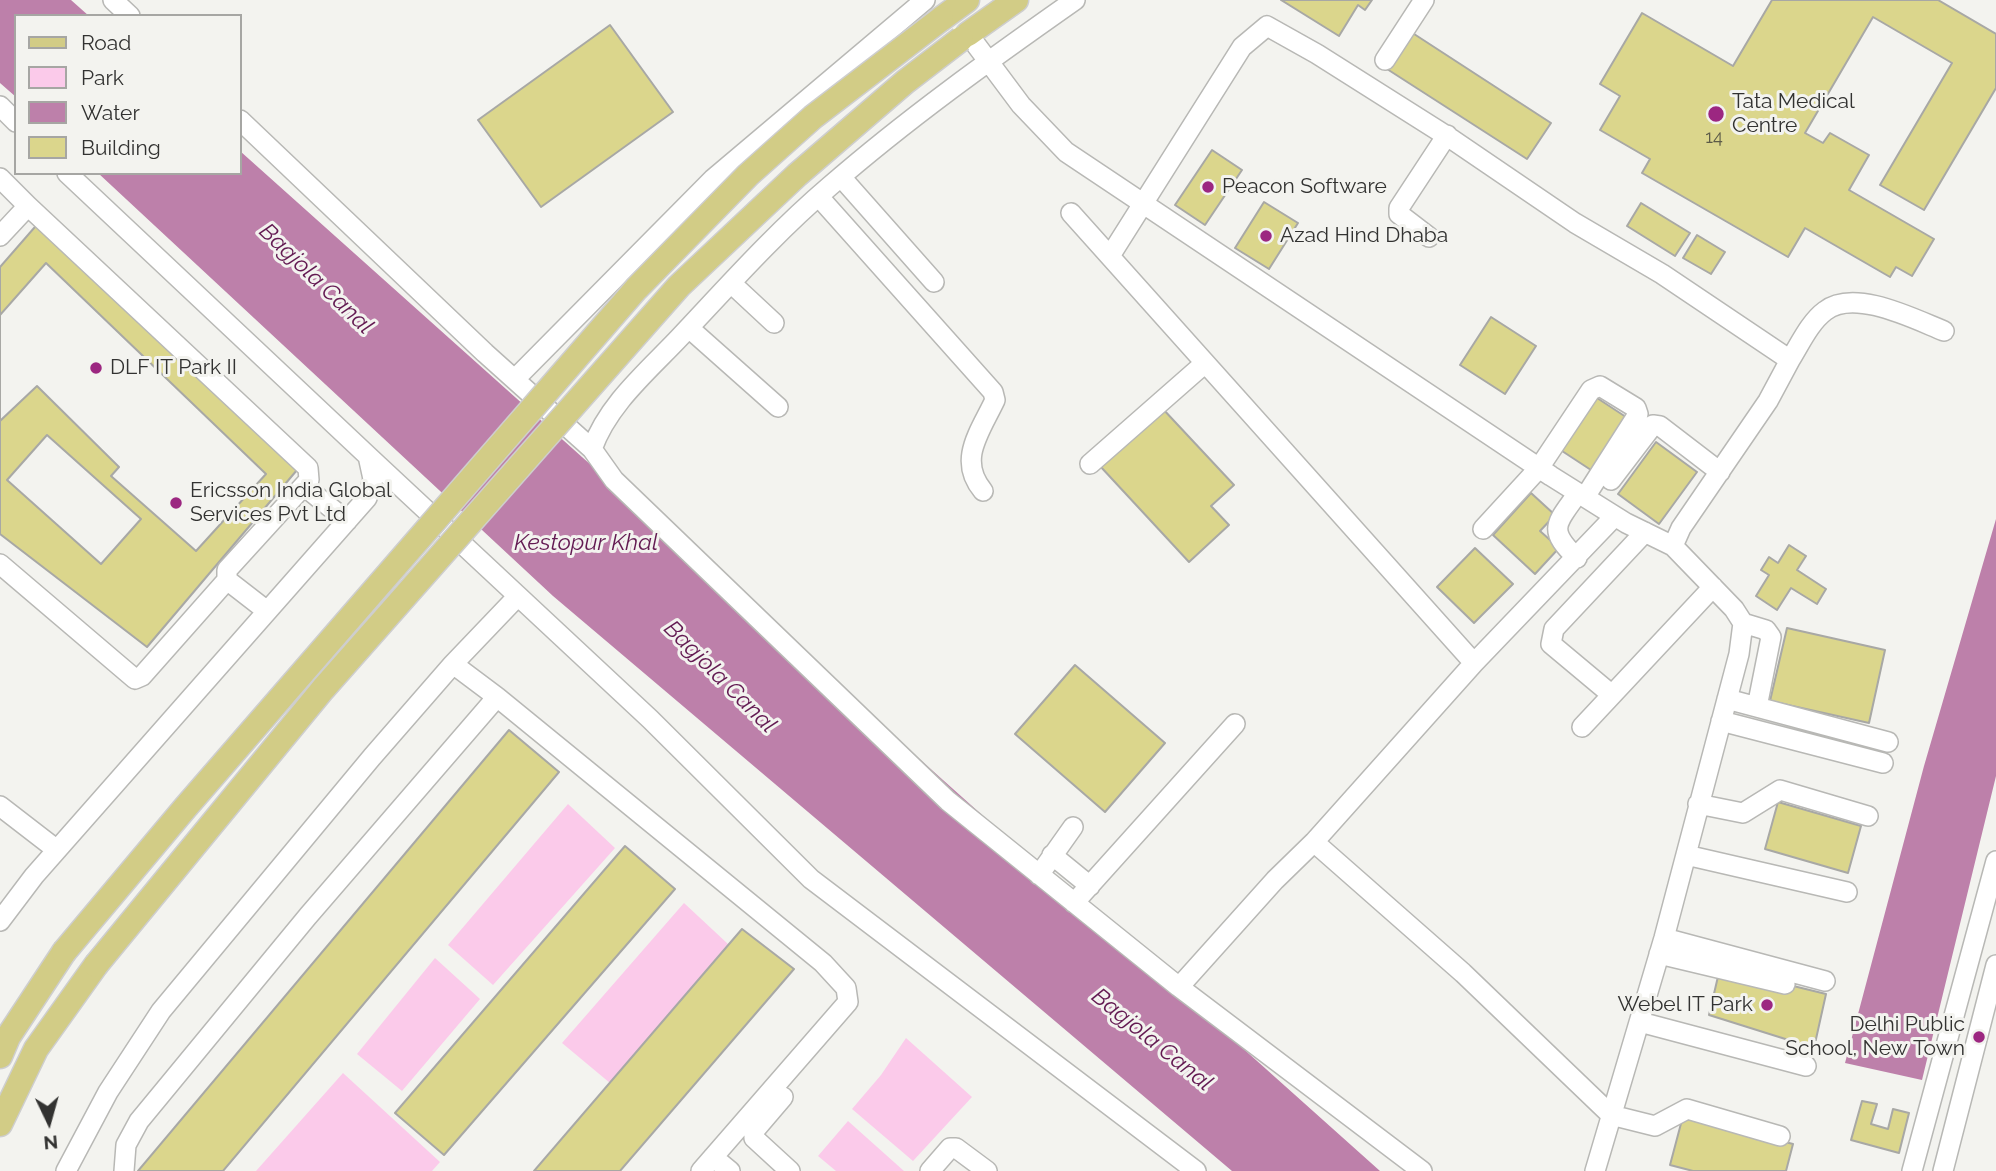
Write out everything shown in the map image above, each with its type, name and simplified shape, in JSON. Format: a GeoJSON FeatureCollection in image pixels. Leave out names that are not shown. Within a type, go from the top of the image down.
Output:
{"type":"FeatureCollection","features":[{"type":"Feature","properties":{"kind":"main road"},"geometry":{"type":"LineString","coordinates":[[0,1124],[36,1049],[96,965],[323,689],[679,285],[817,158],[905,82],[1016,0]]}},
{"type":"Feature","properties":{"kind":"main road"},"geometry":{"type":"LineString","coordinates":[[0,1056],[8,1037],[64,952],[185,808],[636,289],[748,175],[946,6]]}},
{"type":"Feature","properties":{"kind":"street"},"geometry":{"type":"LineString","coordinates":[[113,0],[128,14]]}},
{"type":"Feature","properties":{"kind":"street"},"geometry":{"type":"LineString","coordinates":[[592,449],[599,430],[616,406],[818,197],[988,61],[1075,0]]}},
{"type":"Feature","properties":{"kind":"street"},"geometry":{"type":"LineString","coordinates":[[1385,60],[1424,0]]}},
{"type":"Feature","properties":{"kind":"street"},"geometry":{"type":"LineString","coordinates":[[515,379],[713,179],[946,6]]}},
{"type":"Feature","properties":{"kind":"street"},"geometry":{"type":"LineString","coordinates":[[1110,256],[1242,47],[1267,26],[1447,135],[1575,223],[1673,281],[1790,360]]}},
{"type":"Feature","properties":{"kind":"street"},"geometry":{"type":"LineString","coordinates":[[964,37],[988,61],[1052,140],[1082,164],[1539,468],[1615,516],[1673,546],[1734,609],[1743,623],[1739,654],[1662,946],[1595,1171]]}},
{"type":"Feature","properties":{"kind":"street"},"geometry":{"type":"LineString","coordinates":[[0,106],[14,120]]}},
{"type":"Feature","properties":{"kind":"street"},"geometry":{"type":"LineString","coordinates":[[242,122],[592,449],[614,480],[948,801],[1179,987],[1422,1171]]}},
{"type":"Feature","properties":{"kind":"street"},"geometry":{"type":"LineString","coordinates":[[1429,237],[1399,214],[1399,208],[1447,135]]}},
{"type":"Feature","properties":{"kind":"street"},"geometry":{"type":"LineString","coordinates":[[69,175],[650,719],[811,879],[1196,1171]]}},
{"type":"Feature","properties":{"kind":"street"},"geometry":{"type":"LineString","coordinates":[[841,177],[934,282]]}},
{"type":"Feature","properties":{"kind":"street"},"geometry":{"type":"LineString","coordinates":[[0,178],[308,468],[310,474],[303,486],[227,570],[227,580],[142,676],[135,679],[0,564]]}},
{"type":"Feature","properties":{"kind":"street"},"geometry":{"type":"LineString","coordinates":[[818,197],[993,392],[995,400],[971,456],[974,480],[983,492]]}},
{"type":"Feature","properties":{"kind":"street"},"geometry":{"type":"LineString","coordinates":[[0,236],[27,206]]}},
{"type":"Feature","properties":{"kind":"street"},"geometry":{"type":"LineString","coordinates":[[1071,213],[1474,663]]}},
{"type":"Feature","properties":{"kind":"street"},"geometry":{"type":"LineString","coordinates":[[732,283],[774,323]]}},
{"type":"Feature","properties":{"kind":"street"},"geometry":{"type":"LineString","coordinates":[[1673,546],[1681,528],[1768,401],[1817,318],[1827,308],[1840,304],[1862,303],[1886,308],[1944,331]]}},
{"type":"Feature","properties":{"kind":"street"},"geometry":{"type":"LineString","coordinates":[[689,328],[778,407]]}},
{"type":"Feature","properties":{"kind":"street"},"geometry":{"type":"LineString","coordinates":[[1090,464],[1204,364]]}},
{"type":"Feature","properties":{"kind":"street"},"geometry":{"type":"LineString","coordinates":[[1483,529],[1539,468],[1595,387],[1600,386],[1636,408],[1638,414],[1586,497]]}},
{"type":"Feature","properties":{"kind":"street"},"geometry":{"type":"LineString","coordinates":[[1577,558],[1558,537],[1558,521],[1586,497],[1653,425],[1660,426],[1720,472]]}},
{"type":"Feature","properties":{"kind":"street"},"geometry":{"type":"LineString","coordinates":[[0,921],[57,850],[367,498],[373,479],[368,456]]}},
{"type":"Feature","properties":{"kind":"street"},"geometry":{"type":"LineString","coordinates":[[303,486],[347,521]]}},
{"type":"Feature","properties":{"kind":"street"},"geometry":{"type":"LineString","coordinates":[[1179,987],[1275,880],[1314,842],[1474,663],[1615,516]]}},
{"type":"Feature","properties":{"kind":"street"},"geometry":{"type":"LineString","coordinates":[[1612,695],[1551,644],[1551,639],[1555,629],[1645,532]]}},
{"type":"Feature","properties":{"kind":"street"},"geometry":{"type":"LineString","coordinates":[[227,580],[267,611]]}},
{"type":"Feature","properties":{"kind":"street"},"geometry":{"type":"LineString","coordinates":[[1582,727],[1713,587]]}},
{"type":"Feature","properties":{"kind":"street"},"geometry":{"type":"LineString","coordinates":[[66,1171],[108,1092],[161,1011],[453,664],[517,597]]}},
{"type":"Feature","properties":{"kind":"street"},"geometry":{"type":"LineString","coordinates":[[1743,623],[1766,630],[1771,637],[1757,707]]}},
{"type":"Feature","properties":{"kind":"street"},"geometry":{"type":"LineString","coordinates":[[453,664],[498,697],[824,963],[846,988],[848,1002],[707,1164],[730,1171]]}},
{"type":"Feature","properties":{"kind":"street"},"geometry":{"type":"LineString","coordinates":[[124,1171],[126,1145],[139,1121],[343,875],[498,697]]}},
{"type":"Feature","properties":{"kind":"street"},"geometry":{"type":"LineString","coordinates":[[1727,699],[1888,742]]}},
{"type":"Feature","properties":{"kind":"street"},"geometry":{"type":"LineString","coordinates":[[1721,721],[1882,763]]}},
{"type":"Feature","properties":{"kind":"street"},"geometry":{"type":"LineString","coordinates":[[1074,903],[1235,724]]}},
{"type":"Feature","properties":{"kind":"street"},"geometry":{"type":"LineString","coordinates":[[1698,804],[1743,813],[1780,790],[1868,816]]}},
{"type":"Feature","properties":{"kind":"street"},"geometry":{"type":"LineString","coordinates":[[0,806],[57,850]]}},
{"type":"Feature","properties":{"kind":"street"},"geometry":{"type":"LineString","coordinates":[[1038,874],[1073,827]]}},
{"type":"Feature","properties":{"kind":"street"},"geometry":{"type":"LineString","coordinates":[[1314,842],[1464,973],[1611,1115],[1655,1126],[1687,1109],[1780,1136]]}},
{"type":"Feature","properties":{"kind":"street"},"geometry":{"type":"LineString","coordinates":[[1052,855],[1090,886]]}},
{"type":"Feature","properties":{"kind":"street"},"geometry":{"type":"LineString","coordinates":[[1686,855],[1847,892]]}},
{"type":"Feature","properties":{"kind":"street"},"geometry":{"type":"LineString","coordinates":[[1912,1171],[1996,861]]}},
{"type":"Feature","properties":{"kind":"street"},"geometry":{"type":"LineString","coordinates":[[1662,946],[1822,987]]}},
{"type":"Feature","properties":{"kind":"street"},"geometry":{"type":"LineString","coordinates":[[790,1171],[757,1143],[754,1131],[849,1019],[856,1002],[855,980],[822,951]]}},
{"type":"Feature","properties":{"kind":"street"},"geometry":{"type":"LineString","coordinates":[[1943,1171],[1996,965]]}},
{"type":"Feature","properties":{"kind":"street"},"geometry":{"type":"LineString","coordinates":[[1640,1022],[1806,1066]]}},
{"type":"Feature","properties":{"kind":"street"},"geometry":{"type":"LineString","coordinates":[[930,1171],[950,1148],[956,1148],[987,1171]]}},
{"type":"Feature","properties":{"kind":"green space"},"geometry":{"type":"Polygon","coordinates":[[[568,804],[615,848],[493,985],[448,945],[568,804]]]}},
{"type":"Feature","properties":{"kind":"green space"},"geometry":{"type":"Polygon","coordinates":[[[684,903],[728,944],[610,1083],[562,1043],[684,903]]]}},
{"type":"Feature","properties":{"kind":"green space"},"geometry":{"type":"Polygon","coordinates":[[[435,958],[480,999],[402,1091],[357,1054],[435,958]]]}},
{"type":"Feature","properties":{"kind":"green space"},"geometry":{"type":"Polygon","coordinates":[[[906,1038],[972,1097],[913,1161],[852,1109],[881,1075],[906,1038]]]}},
{"type":"Feature","properties":{"kind":"green space"},"geometry":{"type":"Polygon","coordinates":[[[343,1073],[440,1162],[432,1171],[256,1171],[343,1073]]]}},
{"type":"Feature","properties":{"kind":"green space"},"geometry":{"type":"Polygon","coordinates":[[[848,1121],[904,1171],[836,1171],[818,1156],[848,1121]]]}},
{"type":"Feature","properties":{"kind":"water"},"geometry":{"type":"Polygon","coordinates":[[[0,0],[71,0],[87,14],[14,14],[14,95],[0,83],[0,0]]]}},
{"type":"Feature","properties":{"kind":"water","name":"Kestopur Khal"},"geometry":{"type":"Polygon","coordinates":[[[242,153],[1380,1171],[1232,1171],[553,596],[100,175],[242,175],[242,153]]]}},
{"type":"Feature","properties":{"kind":"water"},"geometry":{"type":"Polygon","coordinates":[[[1996,519],[1996,776],[1922,1080],[1845,1063],[1924,766],[1996,519]]]}},
{"type":"Feature","properties":{"kind":"building"},"geometry":{"type":"Polygon","coordinates":[[[1281,0],[1372,0],[1365,10],[1358,5],[1339,36],[1281,0]]]}},
{"type":"Feature","properties":{"kind":"building","name":"Tata Medical Centre"},"geometry":{"type":"Polygon","coordinates":[[[1772,0],[1938,0],[1996,34],[1996,88],[1924,210],[1880,185],[1952,63],[1873,17],[1805,133],[1823,143],[1830,133],[1869,155],[1849,190],[1934,239],[1912,276],[1896,267],[1890,277],[1805,228],[1788,257],[1642,173],[1650,159],[1600,130],[1620,96],[1600,84],[1642,13],[1733,66],[1772,0]]]}},
{"type":"Feature","properties":{"kind":"building"},"geometry":{"type":"Polygon","coordinates":[[[610,25],[673,112],[541,207],[478,120],[610,25]]]}},
{"type":"Feature","properties":{"kind":"building"},"geometry":{"type":"Polygon","coordinates":[[[1411,32],[1551,123],[1527,159],[1387,69],[1411,32]]]}},
{"type":"Feature","properties":{"kind":"building","name":"Peacon Software"},"geometry":{"type":"Polygon","coordinates":[[[1212,150],[1242,170],[1205,225],[1175,205],[1212,150]]]}},
{"type":"Feature","properties":{"kind":"building","name":"Azad Hind Dhaba"},"geometry":{"type":"Polygon","coordinates":[[[1264,202],[1298,223],[1269,269],[1235,248],[1264,202]]]}},
{"type":"Feature","properties":{"kind":"building"},"geometry":{"type":"Polygon","coordinates":[[[1641,203],[1690,233],[1675,256],[1627,226],[1641,203]]]}},
{"type":"Feature","properties":{"kind":"building","name":"DLF IT Park II"},"geometry":{"type":"Polygon","coordinates":[[[41,220],[297,470],[147,647],[0,534],[0,267],[41,220]]]}},
{"type":"Feature","properties":{"kind":"building"},"geometry":{"type":"Polygon","coordinates":[[[1697,235],[1725,252],[1711,274],[1683,258],[1697,235]]]}},
{"type":"Feature","properties":{"kind":"building"},"geometry":{"type":"Polygon","coordinates":[[[46,263],[266,474],[196,551],[111,476],[119,467],[37,386],[0,421],[0,315],[46,263]]]}},
{"type":"Feature","properties":{"kind":"building"},"geometry":{"type":"Polygon","coordinates":[[[1491,317],[1536,346],[1505,394],[1460,365],[1491,317]]]}},
{"type":"Feature","properties":{"kind":"building"},"geometry":{"type":"Polygon","coordinates":[[[1594,396],[1629,419],[1594,472],[1559,449],[1594,396]]]}},
{"type":"Feature","properties":{"kind":"building"},"geometry":{"type":"Polygon","coordinates":[[[1162,408],[1234,485],[1211,506],[1229,525],[1189,562],[1100,466],[1162,408]]]}},
{"type":"Feature","properties":{"kind":"building"},"geometry":{"type":"Polygon","coordinates":[[[47,435],[141,519],[101,564],[7,480],[47,435]]]}},
{"type":"Feature","properties":{"kind":"building"},"geometry":{"type":"Polygon","coordinates":[[[1656,442],[1697,472],[1659,524],[1618,494],[1656,442]]]}},
{"type":"Feature","properties":{"kind":"building"},"geometry":{"type":"Polygon","coordinates":[[[1531,493],[1555,515],[1540,531],[1559,548],[1535,574],[1493,535],[1531,493]]]}},
{"type":"Feature","properties":{"kind":"building"},"geometry":{"type":"Polygon","coordinates":[[[1789,545],[1806,556],[1797,570],[1826,589],[1817,604],[1791,588],[1777,610],[1756,596],[1769,575],[1761,570],[1769,557],[1778,563],[1789,545]]]}},
{"type":"Feature","properties":{"kind":"building"},"geometry":{"type":"Polygon","coordinates":[[[1475,548],[1513,584],[1474,623],[1437,587],[1475,548]]]}},
{"type":"Feature","properties":{"kind":"building"},"geometry":{"type":"Polygon","coordinates":[[[1787,628],[1885,650],[1869,723],[1770,701],[1787,628]]]}},
{"type":"Feature","properties":{"kind":"building"},"geometry":{"type":"Polygon","coordinates":[[[1075,665],[1165,743],[1105,812],[1015,734],[1075,665]]]}},
{"type":"Feature","properties":{"kind":"building"},"geometry":{"type":"Polygon","coordinates":[[[509,730],[559,772],[223,1171],[138,1171],[509,730]]]}},
{"type":"Feature","properties":{"kind":"building"},"geometry":{"type":"Polygon","coordinates":[[[1778,802],[1861,826],[1848,873],[1765,849],[1778,802]]]}},
{"type":"Feature","properties":{"kind":"building"},"geometry":{"type":"Polygon","coordinates":[[[625,846],[675,889],[444,1155],[395,1113],[625,846]]]}},
{"type":"Feature","properties":{"kind":"building"},"geometry":{"type":"Polygon","coordinates":[[[742,929],[794,969],[620,1171],[534,1171],[742,929]]]}},
{"type":"Feature","properties":{"kind":"building","name":"Webel IT Park"},"geometry":{"type":"Polygon","coordinates":[[[1720,968],[1826,994],[1814,1048],[1709,1015],[1720,968]]]}},
{"type":"Feature","properties":{"kind":"building"},"geometry":{"type":"Polygon","coordinates":[[[1862,1101],[1877,1104],[1871,1124],[1888,1129],[1893,1109],[1909,1113],[1899,1153],[1851,1140],[1862,1101]]]}},
{"type":"Feature","properties":{"kind":"building"},"geometry":{"type":"Polygon","coordinates":[[[1683,1116],[1793,1144],[1786,1171],[1693,1171],[1670,1165],[1683,1116]]]}},
{"type":"Feature","properties":{"kind":"place","name":"Tata Medical Centre"},"geometry":{"type":"Point","coordinates":[1716,114]}},
{"type":"Feature","properties":{"kind":"place","name":"Peacon Software"},"geometry":{"type":"Point","coordinates":[1208,187]}},
{"type":"Feature","properties":{"kind":"place","name":"Azad Hind Dhaba"},"geometry":{"type":"Point","coordinates":[1266,236]}},
{"type":"Feature","properties":{"kind":"place","name":"DLF IT Park II"},"geometry":{"type":"Point","coordinates":[96,368]}},
{"type":"Feature","properties":{"kind":"place","name":"Ericsson India Global Services Pvt Ltd"},"geometry":{"type":"Point","coordinates":[176,503]}},
{"type":"Feature","properties":{"kind":"place","name":"Webel IT Park"},"geometry":{"type":"Point","coordinates":[1767,1005]}},
{"type":"Feature","properties":{"kind":"place","name":"Delhi Public School, New Town"},"geometry":{"type":"Point","coordinates":[1979,1037]}},
{"type":"Feature","properties":{"kind":"water label","name":"Bagjola Canal"},"geometry":{"type":"Point","coordinates":[316,279]}},
{"type":"Feature","properties":{"kind":"water label","name":"Bagjola Canal"},"geometry":{"type":"Point","coordinates":[720,677]}},
{"type":"Feature","properties":{"kind":"water label","name":"Bagjola Canal"},"geometry":{"type":"Point","coordinates":[1152,1040]}}]}
